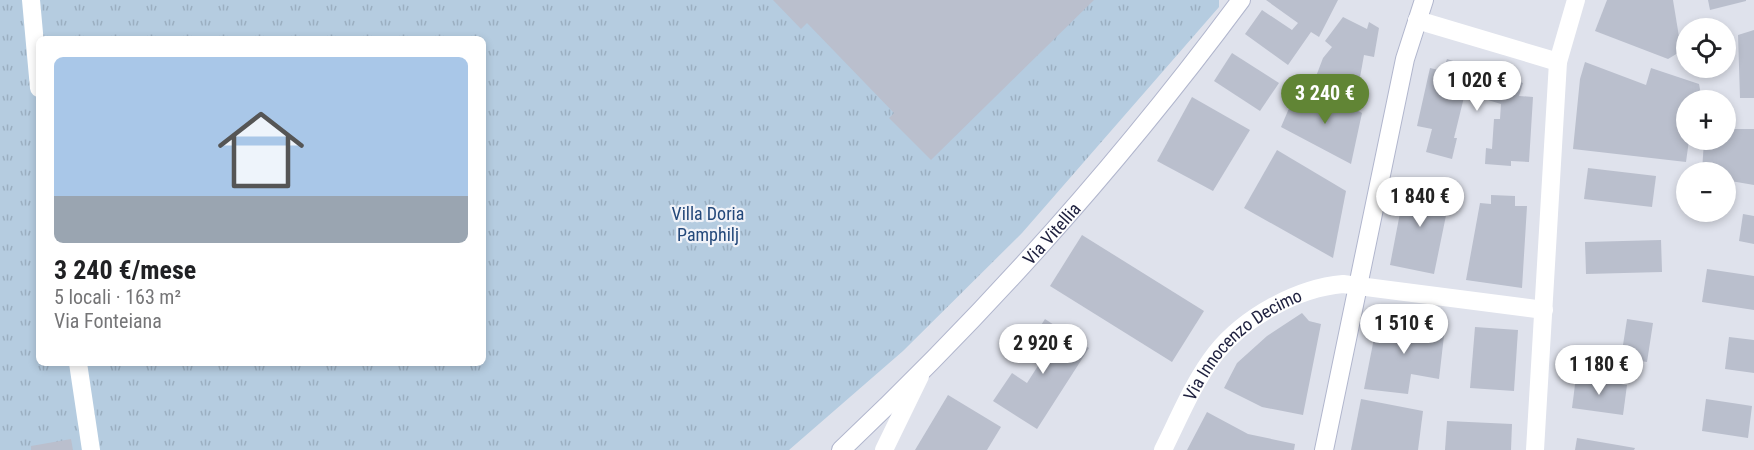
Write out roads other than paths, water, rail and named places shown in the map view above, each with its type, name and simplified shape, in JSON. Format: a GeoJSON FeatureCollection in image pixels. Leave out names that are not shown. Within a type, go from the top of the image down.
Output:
{"type":"FeatureCollection","features":[{"type":"Feature","properties":{"kind":"street"},"geometry":{"type":"LineString","coordinates":[[31,0],[36,55]]}},
{"type":"Feature","properties":{"kind":"street","name":"Via Vitellia"},"geometry":{"type":"LineString","coordinates":[[841,450],[920,375],[1112,166],[1165,102],[1241,0]]}},
{"type":"Feature","properties":{"kind":"street"},"geometry":{"type":"LineString","coordinates":[[1323,450],[1405,59],[1424,0]]}},
{"type":"Feature","properties":{"kind":"street"},"geometry":{"type":"LineString","coordinates":[[1535,450],[1558,62],[1576,0]]}},
{"type":"Feature","properties":{"kind":"street"},"geometry":{"type":"LineString","coordinates":[[1417,20],[1558,62]]}},
{"type":"Feature","properties":{"kind":"street","name":"Via Innocenzo Decimo"},"geometry":{"type":"LineString","coordinates":[[1162,450],[1206,368],[1231,337],[1260,315],[1303,293],[1327,285],[1357,286],[1544,310]]}},
{"type":"Feature","properties":{"kind":"street"},"geometry":{"type":"LineString","coordinates":[[78,366],[91,450]]}},
{"type":"Feature","properties":{"kind":"street"},"geometry":{"type":"LineString","coordinates":[[884,450],[920,375]]}},
{"type":"Feature","properties":{"kind":"park label","name":"Villa Doria Pamphilj"},"geometry":{"type":"Point","coordinates":[708,223]}}]}
